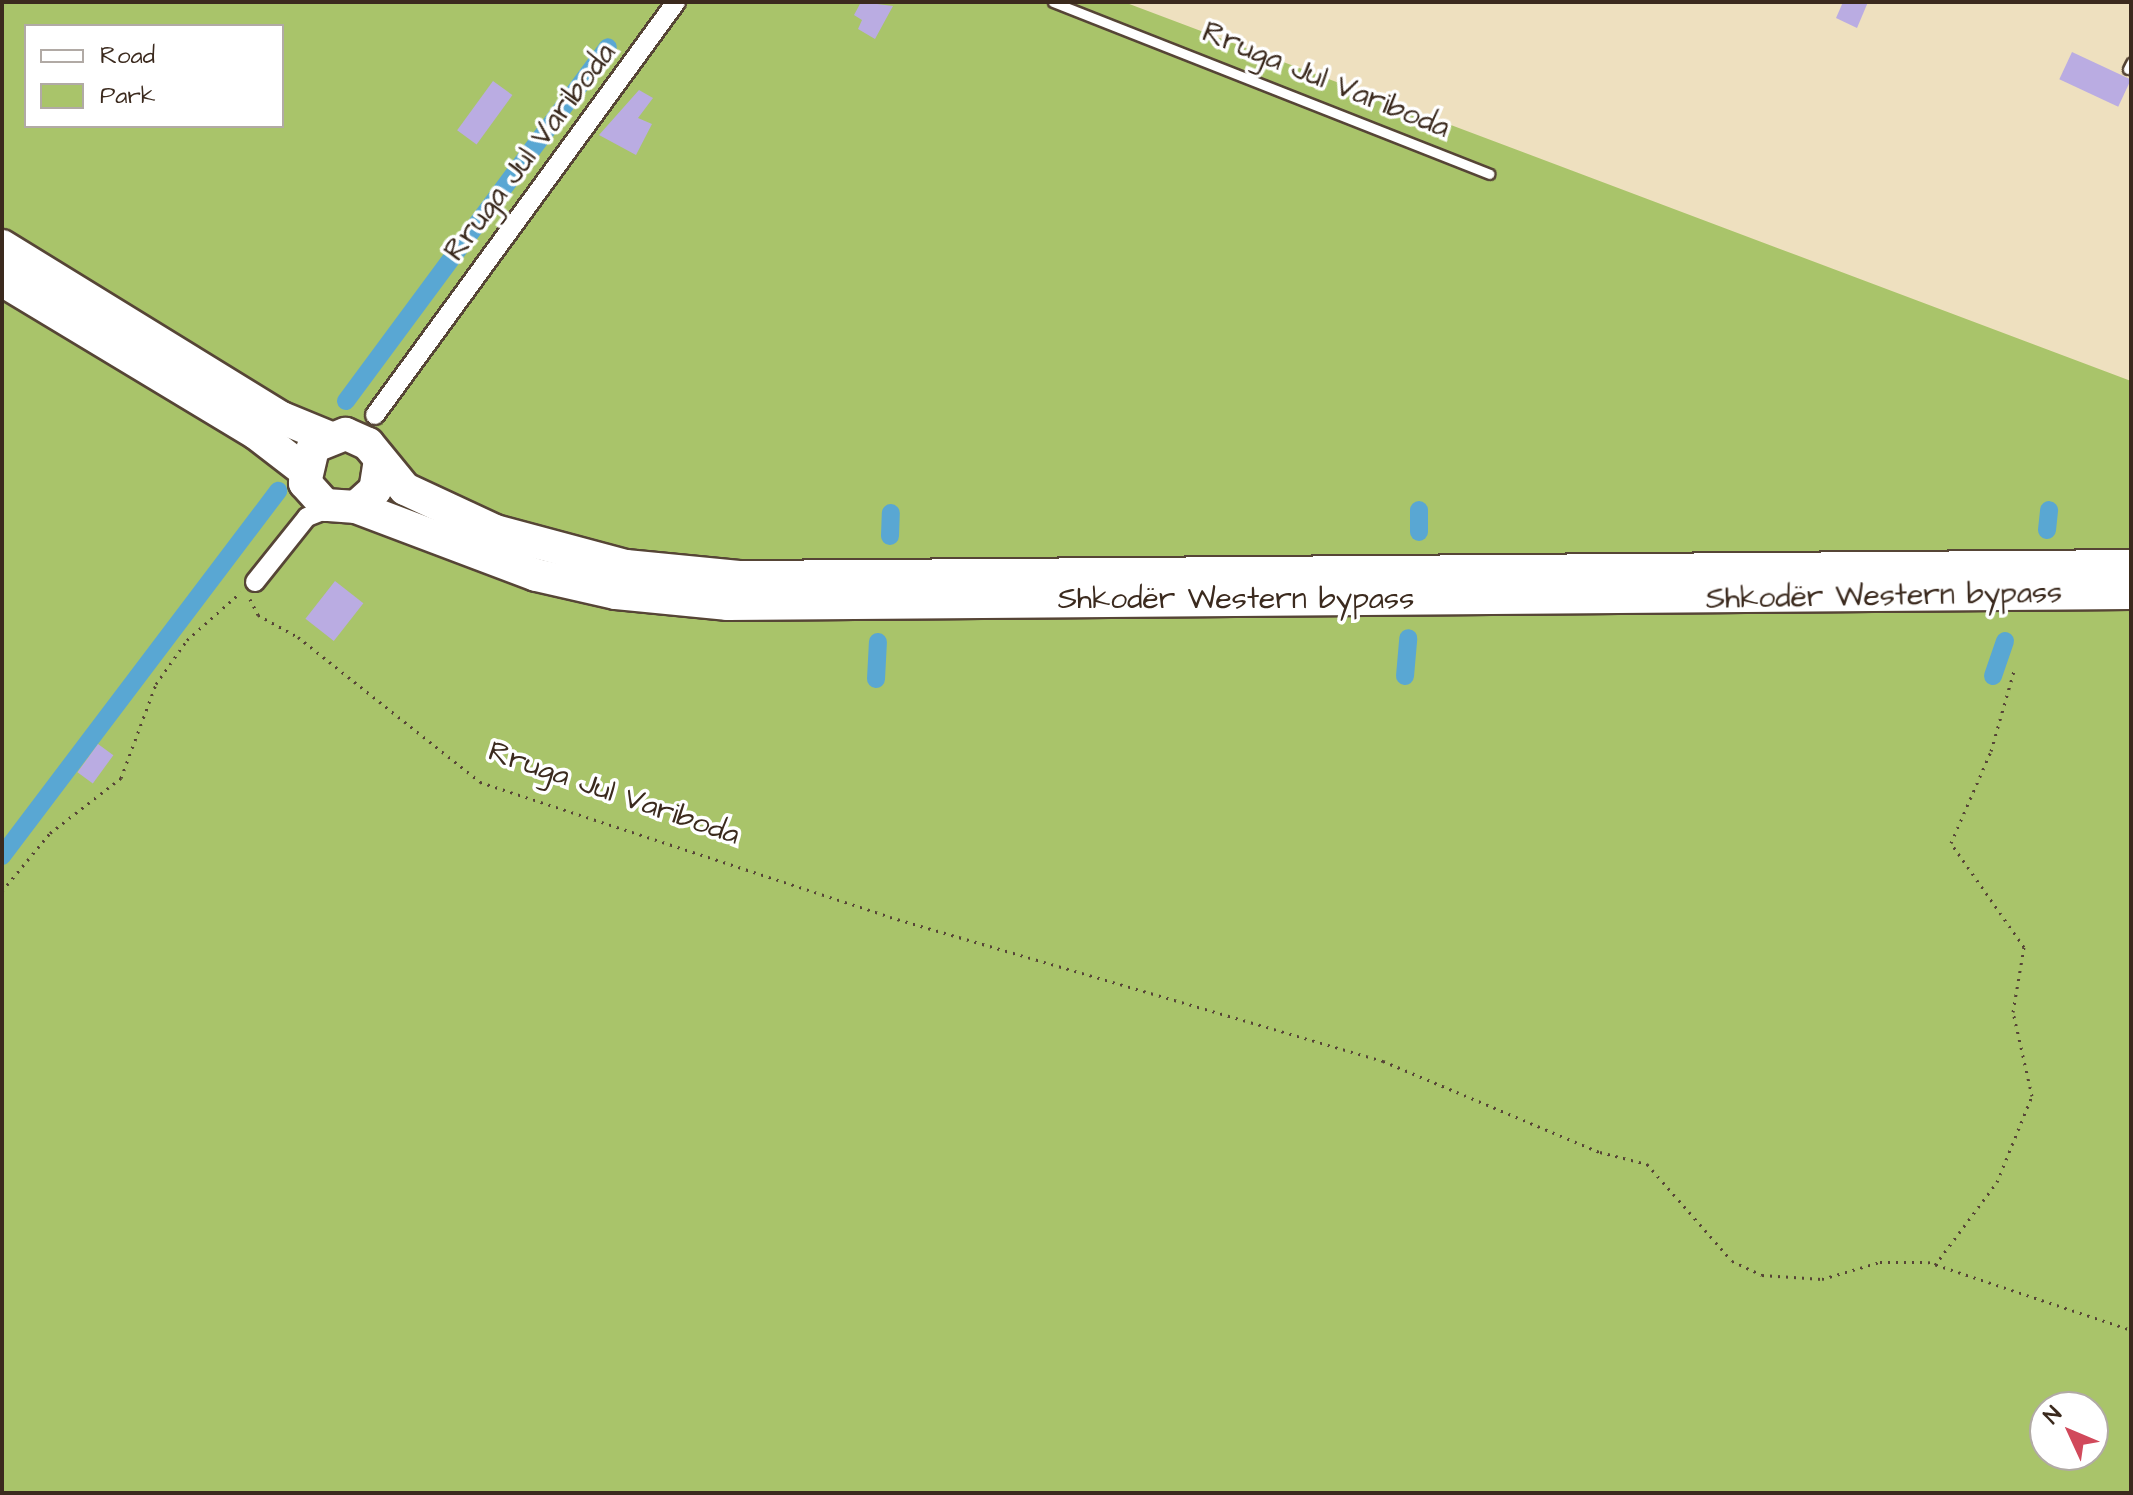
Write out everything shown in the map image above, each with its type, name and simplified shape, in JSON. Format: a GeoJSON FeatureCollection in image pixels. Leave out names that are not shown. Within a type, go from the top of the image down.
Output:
{"type":"FeatureCollection","features":[{"type":"Feature","properties":{"kind":"highway","name":"Shkodër Western bypass"},"geometry":{"type":"LineString","coordinates":[[2,246],[282,418],[337,435],[377,460],[435,506],[537,546],[626,566],[741,577],[2131,566]]}},
{"type":"Feature","properties":{"kind":"highway","name":"Shkodër Western bypass"},"geometry":{"type":"LineString","coordinates":[[2,280],[244,426],[344,507],[551,579],[728,604],[2125,594]]}},
{"type":"Feature","properties":{"kind":"highway"},"geometry":{"type":"LineString","coordinates":[[305,477],[313,447],[337,435]]}},
{"type":"Feature","properties":{"kind":"highway"},"geometry":{"type":"LineString","coordinates":[[344,507],[375,490],[377,460]]}},
{"type":"Feature","properties":{"kind":"street","name":"Rruga Jul Variboda"},"geometry":{"type":"LineString","coordinates":[[337,435],[375,415],[676,2]]}},
{"type":"Feature","properties":{"kind":"street"},"geometry":{"type":"LineString","coordinates":[[375,415],[377,460]]}},
{"type":"Feature","properties":{"kind":"street"},"geometry":{"type":"LineString","coordinates":[[300,524],[305,477]]}},
{"type":"Feature","properties":{"kind":"street"},"geometry":{"type":"LineString","coordinates":[[255,582],[300,524],[344,507]]}},
{"type":"Feature","properties":{"kind":"lane","name":"Rruga Jul Variboda"},"geometry":{"type":"LineString","coordinates":[[1053,2],[1489,174]]}},
{"type":"Feature","properties":{"kind":"path"},"geometry":{"type":"LineString","coordinates":[[2,891],[50,833],[121,778],[156,684],[187,640],[255,582]]}},
{"type":"Feature","properties":{"kind":"path","name":"Rruga Jul Variboda"},"geometry":{"type":"LineString","coordinates":[[255,582],[249,598],[258,615],[298,637],[480,782],[890,917],[1383,1061],[1600,1152],[1647,1164],[1732,1261],[1762,1275],[1794,1281],[1880,1262],[1935,1265],[2131,1330]]}},
{"type":"Feature","properties":{"kind":"path"},"geometry":{"type":"LineString","coordinates":[[1935,1265],[1997,1182],[2032,1096],[2013,1012],[2024,947],[1951,843],[1991,751],[2014,671]]}},
{"type":"Feature","properties":{"kind":"green space"},"geometry":{"type":"Polygon","coordinates":[[[2,2],[1124,2],[2131,381],[2131,1493],[2,1493],[2,2]]]}},
{"type":"Feature","properties":{"kind":"building"},"geometry":{"type":"Polygon","coordinates":[[[861,2],[893,6],[875,39],[858,29],[862,20],[854,15],[861,2]]]}},
{"type":"Feature","properties":{"kind":"building"},"geometry":{"type":"Polygon","coordinates":[[[1843,2],[1868,2],[1857,28],[1836,18],[1843,2]]]}},
{"type":"Feature","properties":{"kind":"building"},"geometry":{"type":"Polygon","coordinates":[[[2072,52],[2131,79],[2118,107],[2059,79],[2072,52]]]}},
{"type":"Feature","properties":{"kind":"building"},"geometry":{"type":"Polygon","coordinates":[[[493,81],[512,95],[477,144],[457,130],[493,81]]]}},
{"type":"Feature","properties":{"kind":"building"},"geometry":{"type":"Polygon","coordinates":[[[639,90],[653,98],[638,118],[652,124],[636,155],[599,135],[639,90]]]}},
{"type":"Feature","properties":{"kind":"building"},"geometry":{"type":"Polygon","coordinates":[[[335,581],[363,603],[334,641],[305,619],[335,581]]]}},
{"type":"Feature","properties":{"kind":"building"},"geometry":{"type":"Polygon","coordinates":[[[98,744],[113,755],[93,783],[77,772],[98,744]]]}},
{"type":"Feature","properties":{"kind":"waterway"},"geometry":{"type":"LineString","coordinates":[[346,401],[608,47]]}},
{"type":"Feature","properties":{"kind":"waterway"},"geometry":{"type":"LineString","coordinates":[[2,856],[278,491]]}},
{"type":"Feature","properties":{"kind":"waterway"},"geometry":{"type":"LineString","coordinates":[[1419,510],[1419,532]]}},
{"type":"Feature","properties":{"kind":"waterway"},"geometry":{"type":"LineString","coordinates":[[2047,530],[2049,510]]}},
{"type":"Feature","properties":{"kind":"waterway"},"geometry":{"type":"LineString","coordinates":[[890,536],[891,513]]}},
{"type":"Feature","properties":{"kind":"waterway"},"geometry":{"type":"LineString","coordinates":[[1405,676],[1408,638]]}},
{"type":"Feature","properties":{"kind":"waterway"},"geometry":{"type":"LineString","coordinates":[[1993,676],[2005,641]]}},
{"type":"Feature","properties":{"kind":"waterway"},"geometry":{"type":"LineString","coordinates":[[876,679],[878,642]]}}]}
